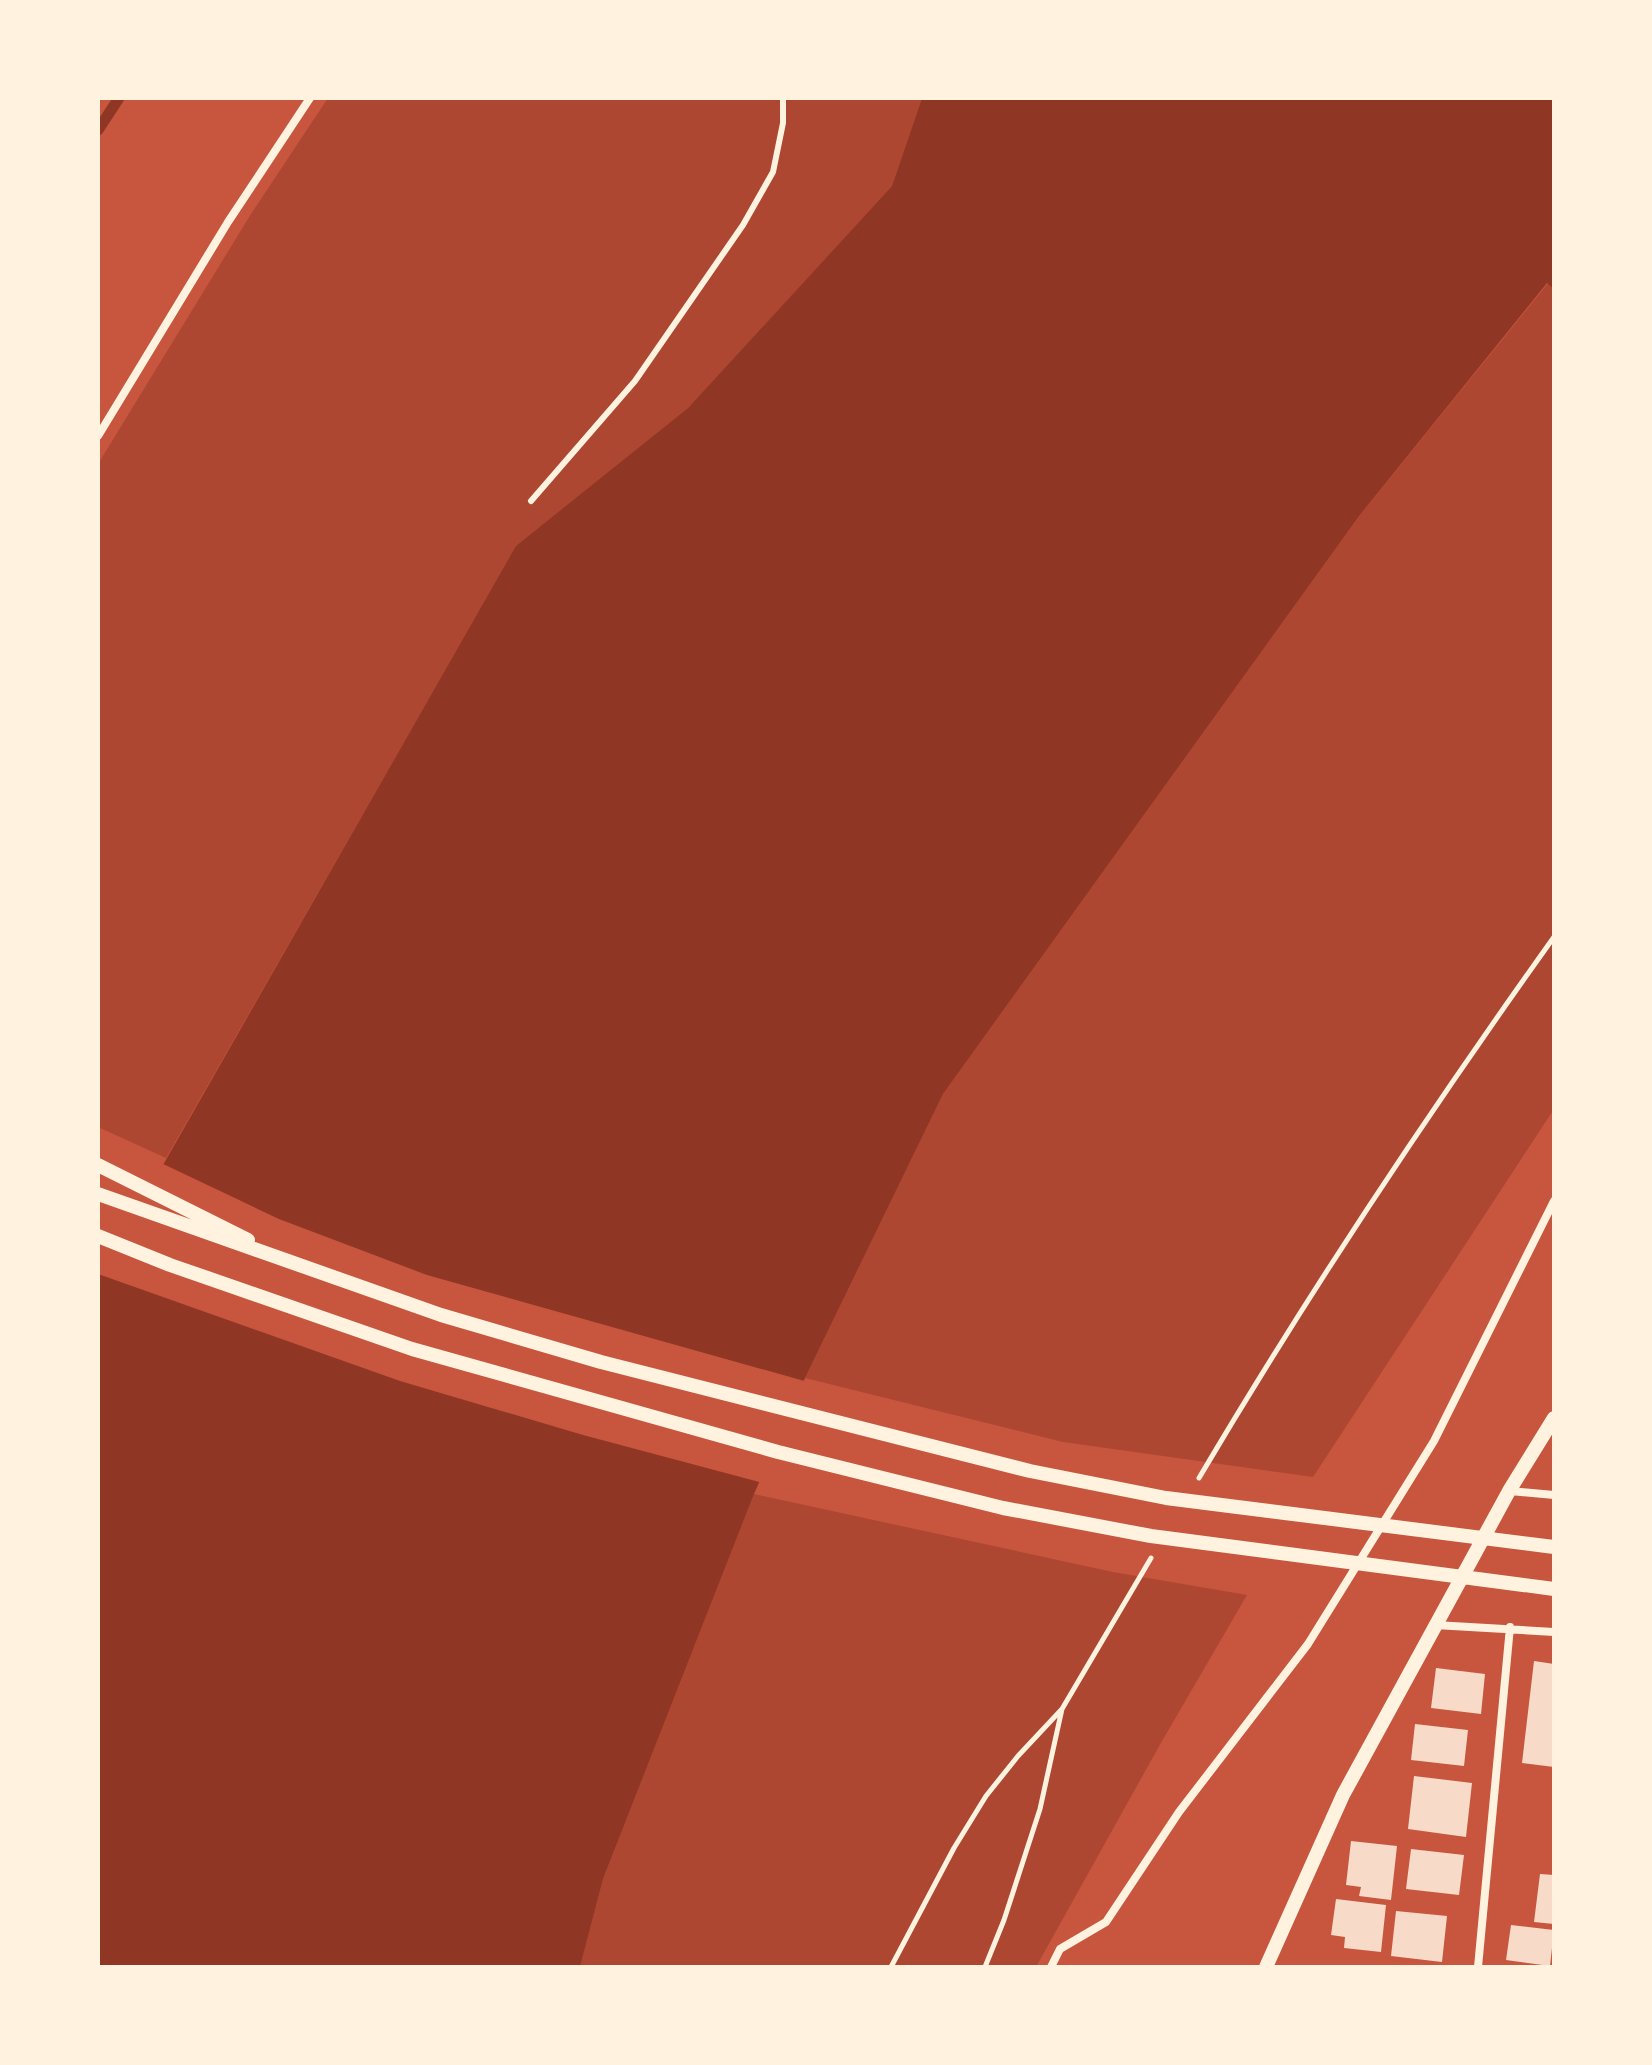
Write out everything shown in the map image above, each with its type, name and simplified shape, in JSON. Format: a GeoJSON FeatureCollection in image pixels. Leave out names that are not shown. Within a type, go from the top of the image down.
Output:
{"type":"FeatureCollection","features":[{"type":"Feature","properties":{"kind":"street"},"geometry":{"type":"LineString","coordinates":[[98,436],[228,222],[310,98]]}},
{"type":"Feature","properties":{"kind":"street"},"geometry":{"type":"LineString","coordinates":[[98,1165],[301,1266]]}},
{"type":"Feature","properties":{"kind":"street"},"geometry":{"type":"LineString","coordinates":[[98,1194],[441,1315],[601,1362],[1030,1471],[1166,1498],[1554,1547]]}},
{"type":"Feature","properties":{"kind":"street"},"geometry":{"type":"LineString","coordinates":[[1051,1967],[1060,1949],[1106,1922],[1179,1812],[1308,1644],[1434,1441],[1554,1201]]}},
{"type":"Feature","properties":{"kind":"street"},"geometry":{"type":"LineString","coordinates":[[98,1236],[170,1265],[427,1354],[778,1452],[1003,1508],[1151,1536],[1554,1589]]}},
{"type":"Feature","properties":{"kind":"street"},"geometry":{"type":"LineString","coordinates":[[98,1245],[170,1265]]}},
{"type":"Feature","properties":{"kind":"street"},"geometry":{"type":"LineString","coordinates":[[1266,1967],[1343,1795],[1509,1491],[1554,1418]]}},
{"type":"Feature","properties":{"kind":"street"},"geometry":{"type":"LineString","coordinates":[[1509,1491],[1554,1495]]}},
{"type":"Feature","properties":{"kind":"street"},"geometry":{"type":"LineString","coordinates":[[1435,1625],[1510,1627],[1554,1632]]}},
{"type":"Feature","properties":{"kind":"street"},"geometry":{"type":"LineString","coordinates":[[1478,1967],[1510,1627]]}},
{"type":"Feature","properties":{"kind":"lane"},"geometry":{"type":"LineString","coordinates":[[531,501],[635,381],[743,225],[773,172],[783,123],[783,98]]}},
{"type":"Feature","properties":{"kind":"path"},"geometry":{"type":"LineString","coordinates":[[1195,1485],[1358,1223],[1463,1064],[1554,937]]}},
{"type":"Feature","properties":{"kind":"path"},"geometry":{"type":"LineString","coordinates":[[891,1967],[954,1848],[986,1796],[1062,1709],[1155,1553]]}},
{"type":"Feature","properties":{"kind":"path"},"geometry":{"type":"LineString","coordinates":[[985,1967],[1004,1920],[1040,1809],[1062,1709]]}},
{"type":"Feature","properties":{"kind":"shaded area"},"geometry":{"type":"Polygon","coordinates":[[[328,98],[922,98],[892,186],[688,408],[516,547],[166,1158],[98,1127],[98,464],[251,214],[328,98]]]}},
{"type":"Feature","properties":{"kind":"shaded area"},"geometry":{"type":"Polygon","coordinates":[[[922,98],[1554,98],[1554,289],[1547,283],[1359,516],[943,1094],[805,1378],[754,1494],[603,1879],[580,1967],[98,1967],[98,1279],[516,546],[688,408],[892,186],[922,98]]]}},
{"type":"Feature","properties":{"kind":"shaded area"},"geometry":{"type":"Polygon","coordinates":[[[1554,276],[1554,1109],[1313,1477],[1063,1442],[805,1378],[943,1094],[1359,516],[1554,276]]]}},
{"type":"Feature","properties":{"kind":"shaded area"},"geometry":{"type":"Polygon","coordinates":[[[754,1494],[1113,1572],[1247,1595],[1036,1967],[580,1967],[603,1879],[754,1494]]]}},
{"type":"Feature","properties":{"kind":"pier"},"geometry":{"type":"Polygon","coordinates":[[[159,1162],[279,1219],[427,1275],[808,1382],[763,1483],[583,1435],[400,1381],[98,1274],[159,1162]]]}},
{"type":"Feature","properties":{"kind":"building"},"geometry":{"type":"Polygon","coordinates":[[[1534,1661],[1554,1664],[1554,1767],[1522,1763],[1534,1661]]]}},
{"type":"Feature","properties":{"kind":"building"},"geometry":{"type":"Polygon","coordinates":[[[1436,1668],[1485,1674],[1481,1714],[1431,1708],[1436,1668]]]}},
{"type":"Feature","properties":{"kind":"building"},"geometry":{"type":"Polygon","coordinates":[[[1415,1724],[1468,1730],[1464,1766],[1411,1760],[1415,1724]]]}},
{"type":"Feature","properties":{"kind":"building"},"geometry":{"type":"Polygon","coordinates":[[[1414,1776],[1472,1783],[1466,1837],[1408,1829],[1414,1776]]]}},
{"type":"Feature","properties":{"kind":"building"},"geometry":{"type":"Polygon","coordinates":[[[1351,1841],[1397,1846],[1391,1900],[1359,1896],[1361,1887],[1346,1885],[1351,1841]]]}},
{"type":"Feature","properties":{"kind":"building"},"geometry":{"type":"Polygon","coordinates":[[[1411,1849],[1464,1855],[1459,1895],[1406,1889],[1411,1849]]]}},
{"type":"Feature","properties":{"kind":"building"},"geometry":{"type":"Polygon","coordinates":[[[1540,1874],[1554,1875],[1554,1924],[1534,1922],[1540,1874]]]}},
{"type":"Feature","properties":{"kind":"building"},"geometry":{"type":"Polygon","coordinates":[[[1336,1899],[1386,1905],[1381,1952],[1344,1948],[1345,1937],[1331,1935],[1336,1899]]]}},
{"type":"Feature","properties":{"kind":"building"},"geometry":{"type":"Polygon","coordinates":[[[1396,1911],[1447,1916],[1442,1962],[1391,1956],[1396,1911]]]}},
{"type":"Feature","properties":{"kind":"building"},"geometry":{"type":"Polygon","coordinates":[[[1511,1925],[1554,1930],[1550,1966],[1506,1960],[1511,1925]]]}},
{"type":"Feature","properties":{"kind":"waterway"},"geometry":{"type":"LineString","coordinates":[[98,130],[119,98]]}}]}
